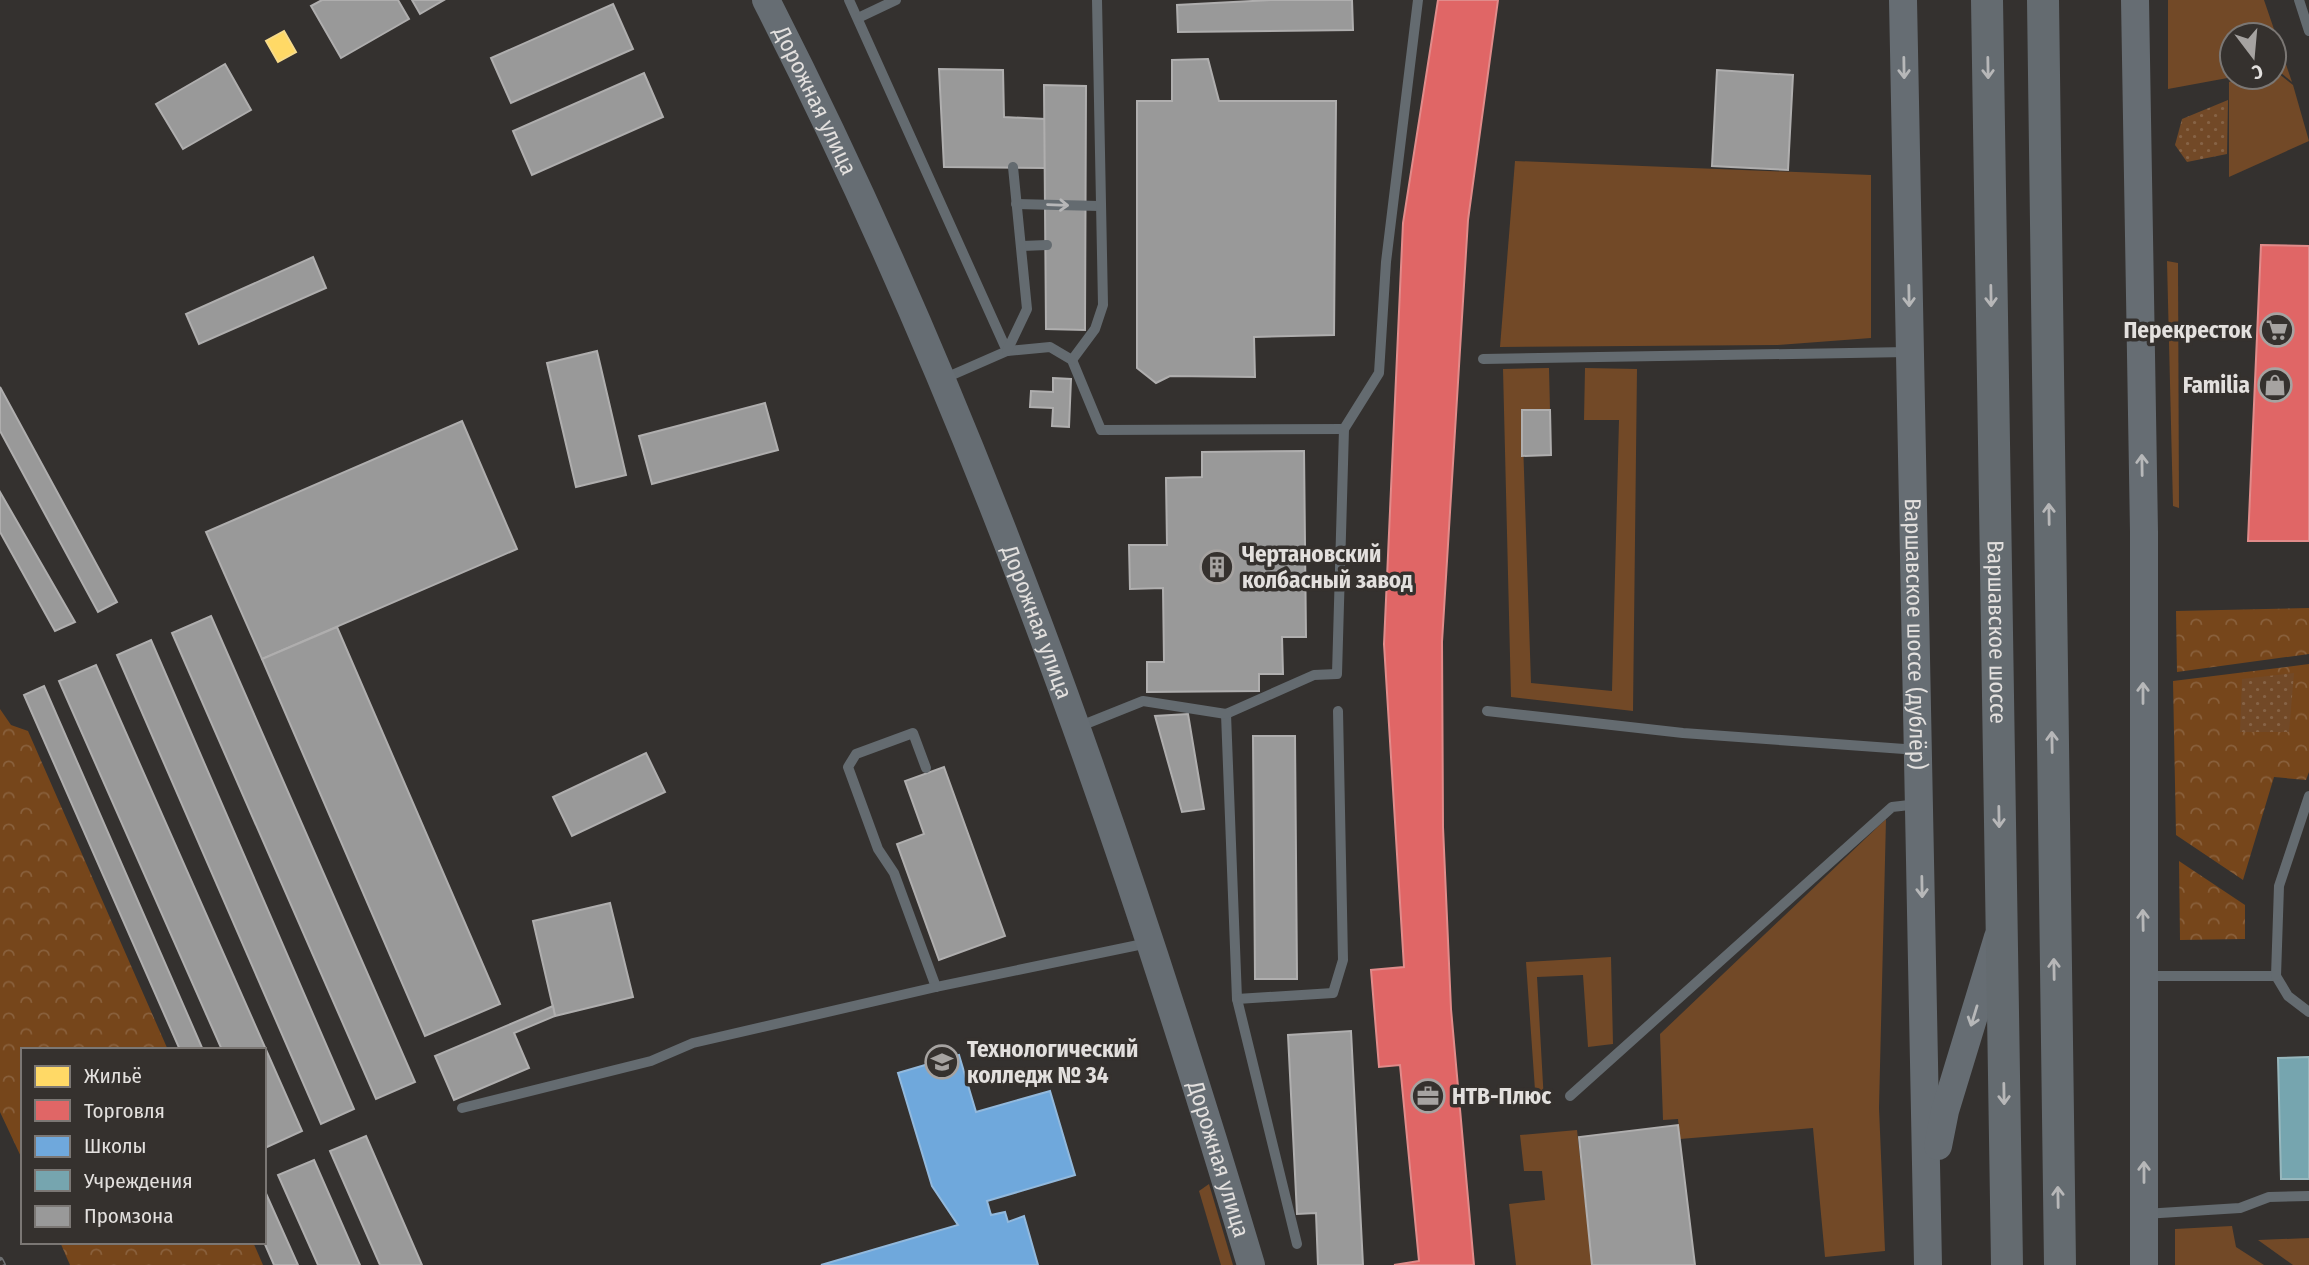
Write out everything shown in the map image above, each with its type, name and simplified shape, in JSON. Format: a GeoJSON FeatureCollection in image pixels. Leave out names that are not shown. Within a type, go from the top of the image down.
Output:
{"type":"FeatureCollection","features":[{"type":"Feature","properties":{"kind":"main road","name":"Дорожная улица"},"geometry":{"type":"LineString","coordinates":[[766,0],[863,195],[943,380],[1076,728],[1150,942],[1251,1265]]}},
{"type":"Feature","properties":{"kind":"main road","name":"Варшавское шоссе (дублёр)"},"geometry":{"type":"LineString","coordinates":[[1903,0],[1921,803],[1928,1264]]}},
{"type":"Feature","properties":{"kind":"main road","name":"Варшавское шоссе"},"geometry":{"type":"LineString","coordinates":[[1987,0],[2007,1265]]}},
{"type":"Feature","properties":{"kind":"main road"},"geometry":{"type":"LineString","coordinates":[[2043,0],[2060,1265]]}},
{"type":"Feature","properties":{"kind":"main road"},"geometry":{"type":"LineString","coordinates":[[2135,0],[2144,532],[2144,1265]]}},
{"type":"Feature","properties":{"kind":"main road"},"geometry":{"type":"LineString","coordinates":[[1928,1264],[1935,1165],[1945,1111],[2001,927]]}},
{"type":"Feature","properties":{"kind":"lane"},"geometry":{"type":"LineString","coordinates":[[849,0],[1007,351]]}},
{"type":"Feature","properties":{"kind":"lane"},"geometry":{"type":"LineString","coordinates":[[858,18],[896,0]]}},
{"type":"Feature","properties":{"kind":"lane"},"geometry":{"type":"LineString","coordinates":[[1072,360],[1095,329],[1103,305],[1097,0]]}},
{"type":"Feature","properties":{"kind":"lane"},"geometry":{"type":"LineString","coordinates":[[1076,728],[1143,701],[1226,714],[1314,675],[1337,674],[1344,429],[1379,373],[1386,262],[1418,0]]}},
{"type":"Feature","properties":{"kind":"lane"},"geometry":{"type":"LineString","coordinates":[[2299,0],[2309,31]]}},
{"type":"Feature","properties":{"kind":"lane"},"geometry":{"type":"LineString","coordinates":[[1007,351],[1027,309],[1013,167]]}},
{"type":"Feature","properties":{"kind":"lane"},"geometry":{"type":"LineString","coordinates":[[1016,204],[1100,206]]}},
{"type":"Feature","properties":{"kind":"lane"},"geometry":{"type":"LineString","coordinates":[[1021,246],[1047,245]]}},
{"type":"Feature","properties":{"kind":"lane"},"geometry":{"type":"LineString","coordinates":[[943,380],[1007,351],[1050,347],[1072,360],[1101,430],[1344,429]]}},
{"type":"Feature","properties":{"kind":"lane"},"geometry":{"type":"LineString","coordinates":[[1483,359],[1910,351]]}},
{"type":"Feature","properties":{"kind":"lane"},"geometry":{"type":"LineString","coordinates":[[1237,999],[1333,993],[1343,960],[1338,711]]}},
{"type":"Feature","properties":{"kind":"lane"},"geometry":{"type":"LineString","coordinates":[[1486,712],[1683,733],[1918,750]]}},
{"type":"Feature","properties":{"kind":"lane"},"geometry":{"type":"LineString","coordinates":[[1226,714],[1237,999],[1297,1244]]}},
{"type":"Feature","properties":{"kind":"lane"},"geometry":{"type":"LineString","coordinates":[[926,768],[913,733],[856,754],[848,767],[878,849],[894,873],[936,987]]}},
{"type":"Feature","properties":{"kind":"lane"},"geometry":{"type":"LineString","coordinates":[[2309,796],[2279,886],[2276,976],[2288,996],[2309,1012]]}},
{"type":"Feature","properties":{"kind":"lane"},"geometry":{"type":"LineString","coordinates":[[1570,1096],[1892,807],[1921,803]]}},
{"type":"Feature","properties":{"kind":"lane"},"geometry":{"type":"LineString","coordinates":[[462,1108],[651,1061],[693,1043],[936,987],[1150,942]]}},
{"type":"Feature","properties":{"kind":"lane"},"geometry":{"type":"LineString","coordinates":[[2145,976],[2276,976]]}},
{"type":"Feature","properties":{"kind":"lane"},"geometry":{"type":"LineString","coordinates":[[2144,1214],[2241,1208],[2269,1197],[2309,1196]]}},
{"type":"Feature","properties":{"kind":"shaded area"},"geometry":{"type":"Polygon","coordinates":[[[2168,0],[2264,0],[2271,21],[2218,21],[2218,80],[2168,89],[2168,0]]]}},
{"type":"Feature","properties":{"kind":"shaded area"},"geometry":{"type":"Polygon","coordinates":[[[2288,81],[2293,85],[2309,141],[2229,177],[2229,91],[2288,91],[2288,81]]]}},
{"type":"Feature","properties":{"kind":"shaded area"},"geometry":{"type":"Polygon","coordinates":[[[2228,100],[2227,154],[2187,162],[2175,145],[2182,119],[2228,100]]]}},
{"type":"Feature","properties":{"kind":"shaded area"},"geometry":{"type":"Polygon","coordinates":[[[1515,161],[1871,175],[1871,338],[1778,345],[1500,347],[1515,161]]]}},
{"type":"Feature","properties":{"kind":"shaded area"},"geometry":{"type":"Polygon","coordinates":[[[2167,261],[2178,263],[2179,508],[2173,506],[2167,261]]]}},
{"type":"Feature","properties":{"kind":"shaded area"},"geometry":{"type":"Polygon","coordinates":[[[1549,368],[1550,410],[1522,411],[1531,683],[1612,691],[1619,420],[1584,420],[1585,368],[1637,369],[1633,711],[1511,697],[1503,369],[1549,368]]]}},
{"type":"Feature","properties":{"kind":"shaded area"},"geometry":{"type":"Polygon","coordinates":[[[2294,673],[2289,732],[2240,732],[2242,679],[2294,673]]]}},
{"type":"Feature","properties":{"kind":"shaded area"},"geometry":{"type":"Polygon","coordinates":[[[1886,819],[1879,1108],[1885,1251],[1825,1257],[1813,1128],[1680,1139],[1678,1119],[1663,1120],[1660,1034],[1886,819]]]}},
{"type":"Feature","properties":{"kind":"shaded area"},"geometry":{"type":"Polygon","coordinates":[[[1611,957],[1613,1044],[1588,1047],[1583,975],[1537,977],[1544,1102],[1536,1104],[1526,962],[1611,957]]]}},
{"type":"Feature","properties":{"kind":"shaded area"},"geometry":{"type":"Polygon","coordinates":[[[1577,1130],[1592,1265],[1516,1265],[1509,1204],[1545,1200],[1542,1171],[1524,1171],[1520,1135],[1577,1130]]]}},
{"type":"Feature","properties":{"kind":"shaded area"},"geometry":{"type":"Polygon","coordinates":[[[1209,1184],[1233,1265],[1221,1265],[1199,1191],[1209,1184]]]}},
{"type":"Feature","properties":{"kind":"shaded area"},"geometry":{"type":"Polygon","coordinates":[[[2232,1226],[2236,1247],[2264,1265],[2175,1265],[2175,1229],[2232,1226]]]}},
{"type":"Feature","properties":{"kind":"shaded area"},"geometry":{"type":"Polygon","coordinates":[[[2309,1238],[2309,1265],[2293,1265],[2258,1240],[2309,1238]]]}},
{"type":"Feature","properties":{"kind":"green space"},"geometry":{"type":"Polygon","coordinates":[[[2309,608],[2309,654],[2177,672],[2176,611],[2309,608]]]}},
{"type":"Feature","properties":{"kind":"green space"},"geometry":{"type":"Polygon","coordinates":[[[2309,664],[2309,772],[2306,780],[2274,777],[2243,880],[2176,835],[2173,681],[2309,664]]]}},
{"type":"Feature","properties":{"kind":"green space"},"geometry":{"type":"Polygon","coordinates":[[[0,709],[11,725],[28,731],[167,1048],[21,1048],[21,1157],[0,1112],[0,709]]]}},
{"type":"Feature","properties":{"kind":"green space"},"geometry":{"type":"Polygon","coordinates":[[[2179,861],[2245,905],[2245,939],[2180,940],[2179,861]]]}},
{"type":"Feature","properties":{"kind":"green space"},"geometry":{"type":"Polygon","coordinates":[[[61,1244],[254,1244],[263,1265],[70,1265],[61,1244]]]}},
{"type":"Feature","properties":{"kind":"building: Жильё"},"geometry":{"type":"Polygon","coordinates":[[[284,31],[296,52],[278,62],[266,41],[284,31]]]}},
{"type":"Feature","properties":{"kind":"building: Торговля"},"geometry":{"type":"Polygon","coordinates":[[[1438,0],[1498,0],[1468,220],[1442,642],[1443,827],[1451,1009],[1474,1265],[1394,1265],[1419,1261],[1400,1065],[1379,1067],[1371,970],[1404,967],[1384,644],[1403,223],[1438,0]]]}},
{"type":"Feature","properties":{"kind":"building: Торговля"},"geometry":{"type":"Polygon","coordinates":[[[2261,245],[2309,246],[2309,541],[2248,541],[2261,245]]]}},
{"type":"Feature","properties":{"kind":"building: Школы"},"geometry":{"type":"Polygon","coordinates":[[[959,1055],[976,1112],[1050,1091],[1075,1175],[987,1201],[991,1215],[1005,1212],[1008,1222],[1024,1216],[1038,1265],[821,1265],[958,1225],[932,1186],[898,1073],[959,1055]]]}},
{"type":"Feature","properties":{"kind":"building: Учреждения"},"geometry":{"type":"Polygon","coordinates":[[[2309,1057],[2309,1179],[2281,1179],[2278,1058],[2309,1057]]]}},
{"type":"Feature","properties":{"kind":"building: Промзона"},"geometry":{"type":"Polygon","coordinates":[[[322,0],[398,0],[409,19],[341,58],[311,6],[322,0]]]}},
{"type":"Feature","properties":{"kind":"building: Промзона"},"geometry":{"type":"Polygon","coordinates":[[[412,0],[444,0],[420,14],[412,0]]]}},
{"type":"Feature","properties":{"kind":"building: Промзона"},"geometry":{"type":"Polygon","coordinates":[[[1271,0],[1352,0],[1353,30],[1178,32],[1177,5],[1271,0]]]}},
{"type":"Feature","properties":{"kind":"building: Промзона"},"geometry":{"type":"Polygon","coordinates":[[[613,4],[633,49],[511,103],[491,58],[613,4]]]}},
{"type":"Feature","properties":{"kind":"building: Промзона"},"geometry":{"type":"Polygon","coordinates":[[[1208,59],[1219,101],[1336,101],[1334,335],[1254,337],[1255,377],[1170,376],[1156,383],[1137,368],[1137,101],[1172,101],[1172,60],[1208,59]]]}},
{"type":"Feature","properties":{"kind":"building: Промзона"},"geometry":{"type":"Polygon","coordinates":[[[225,64],[251,110],[183,149],[156,104],[225,64]]]}},
{"type":"Feature","properties":{"kind":"building: Промзона"},"geometry":{"type":"Polygon","coordinates":[[[939,69],[1003,70],[1004,117],[1045,119],[1045,168],[944,167],[939,69]]]}},
{"type":"Feature","properties":{"kind":"building: Промзона"},"geometry":{"type":"Polygon","coordinates":[[[1717,70],[1793,75],[1788,170],[1712,166],[1717,70]]]}},
{"type":"Feature","properties":{"kind":"building: Промзона"},"geometry":{"type":"Polygon","coordinates":[[[644,73],[663,117],[532,175],[513,131],[644,73]]]}},
{"type":"Feature","properties":{"kind":"building: Промзона"},"geometry":{"type":"Polygon","coordinates":[[[1044,85],[1086,86],[1085,330],[1046,329],[1044,85]]]}},
{"type":"Feature","properties":{"kind":"building: Промзона"},"geometry":{"type":"Polygon","coordinates":[[[313,257],[326,288],[199,344],[186,314],[313,257]]]}},
{"type":"Feature","properties":{"kind":"building: Промзона"},"geometry":{"type":"Polygon","coordinates":[[[597,351],[626,475],[576,487],[547,363],[597,351]]]}},
{"type":"Feature","properties":{"kind":"building: Промзона"},"geometry":{"type":"Polygon","coordinates":[[[1053,378],[1071,379],[1069,427],[1052,426],[1053,408],[1030,407],[1031,391],[1053,392],[1053,378]]]}},
{"type":"Feature","properties":{"kind":"building: Промзона"},"geometry":{"type":"Polygon","coordinates":[[[0,387],[117,602],[98,612],[0,431],[0,387]]]}},
{"type":"Feature","properties":{"kind":"building: Промзона"},"geometry":{"type":"Polygon","coordinates":[[[765,403],[778,450],[652,484],[639,436],[765,403]]]}},
{"type":"Feature","properties":{"kind":"building: Промзона"},"geometry":{"type":"Polygon","coordinates":[[[1522,410],[1550,410],[1551,455],[1522,456],[1522,410]]]}},
{"type":"Feature","properties":{"kind":"building: Промзона"},"geometry":{"type":"Polygon","coordinates":[[[462,421],[517,549],[262,659],[206,532],[462,421]]]}},
{"type":"Feature","properties":{"kind":"building: Промзона","name":"Чертановский колбасный завод"},"geometry":{"type":"Polygon","coordinates":[[[1304,451],[1306,637],[1282,637],[1283,674],[1259,674],[1259,691],[1147,692],[1147,662],[1164,662],[1163,588],[1130,589],[1129,545],[1167,545],[1166,478],[1202,477],[1202,452],[1304,451]]]}},
{"type":"Feature","properties":{"kind":"building: Промзона"},"geometry":{"type":"Polygon","coordinates":[[[0,492],[75,622],[55,631],[0,532],[0,492]]]}},
{"type":"Feature","properties":{"kind":"building: Промзона"},"geometry":{"type":"Polygon","coordinates":[[[211,616],[415,1082],[376,1099],[172,633],[211,616]]]}},
{"type":"Feature","properties":{"kind":"building: Промзона"},"geometry":{"type":"Polygon","coordinates":[[[337,627],[500,1004],[425,1036],[262,659],[337,627]]]}},
{"type":"Feature","properties":{"kind":"building: Промзона"},"geometry":{"type":"Polygon","coordinates":[[[151,640],[354,1109],[321,1124],[117,655],[151,640]]]}},
{"type":"Feature","properties":{"kind":"building: Промзона"},"geometry":{"type":"Polygon","coordinates":[[[96,665],[265,1048],[221,1048],[59,681],[96,665]]]}},
{"type":"Feature","properties":{"kind":"building: Промзона"},"geometry":{"type":"Polygon","coordinates":[[[44,686],[202,1048],[179,1048],[24,695],[44,686]]]}},
{"type":"Feature","properties":{"kind":"building: Промзона"},"geometry":{"type":"Polygon","coordinates":[[[1188,714],[1204,809],[1182,812],[1155,716],[1188,714]]]}},
{"type":"Feature","properties":{"kind":"building: Промзона"},"geometry":{"type":"Polygon","coordinates":[[[1253,736],[1295,736],[1297,979],[1255,979],[1253,736]]]}},
{"type":"Feature","properties":{"kind":"building: Промзона"},"geometry":{"type":"Polygon","coordinates":[[[646,753],[665,792],[572,836],[553,797],[646,753]]]}},
{"type":"Feature","properties":{"kind":"building: Промзона"},"geometry":{"type":"Polygon","coordinates":[[[944,767],[1005,936],[939,960],[897,844],[924,834],[905,781],[944,767]]]}},
{"type":"Feature","properties":{"kind":"building: Промзона"},"geometry":{"type":"Polygon","coordinates":[[[610,903],[633,997],[555,1016],[533,921],[610,903]]]}},
{"type":"Feature","properties":{"kind":"building: Промзона"},"geometry":{"type":"Polygon","coordinates":[[[553,1006],[555,1016],[514,1033],[529,1068],[454,1100],[435,1056],[553,1006]]]}},
{"type":"Feature","properties":{"kind":"building: Промзона"},"geometry":{"type":"Polygon","coordinates":[[[1351,1031],[1363,1265],[1318,1265],[1316,1213],[1297,1214],[1288,1035],[1351,1031]]]}},
{"type":"Feature","properties":{"kind":"building: Промзона"},"geometry":{"type":"Polygon","coordinates":[[[266,1050],[302,1131],[266,1148],[266,1050]]]}},
{"type":"Feature","properties":{"kind":"building: Промзона"},"geometry":{"type":"Polygon","coordinates":[[[1678,1125],[1695,1265],[1592,1265],[1579,1137],[1678,1125]]]}},
{"type":"Feature","properties":{"kind":"building: Промзона"},"geometry":{"type":"Polygon","coordinates":[[[366,1136],[422,1265],[380,1265],[330,1151],[366,1136]]]}},
{"type":"Feature","properties":{"kind":"building: Промзона"},"geometry":{"type":"Polygon","coordinates":[[[314,1160],[360,1265],[318,1265],[278,1175],[314,1160]]]}},
{"type":"Feature","properties":{"kind":"building: Промзона"},"geometry":{"type":"Polygon","coordinates":[[[266,1193],[298,1265],[274,1265],[265,1244],[266,1193]]]}},
{"type":"Feature","properties":{"kind":"railway"},"geometry":{"type":"LineString","coordinates":[[0,1261],[2,1265]]}},
{"type":"Feature","properties":{"kind":"place","name":"Перекресток"},"geometry":{"type":"Point","coordinates":[2277,330]}},
{"type":"Feature","properties":{"kind":"place","name":"Familia"},"geometry":{"type":"Point","coordinates":[2275,385]}},
{"type":"Feature","properties":{"kind":"place","name":"Чертановский колбасный завод"},"geometry":{"type":"Point","coordinates":[1217,567]}},
{"type":"Feature","properties":{"kind":"place","name":"Технологический колледж № 34"},"geometry":{"type":"Point","coordinates":[942,1062]}},
{"type":"Feature","properties":{"kind":"place","name":"НТВ-Плюс"},"geometry":{"type":"Point","coordinates":[1428,1096]}}]}
